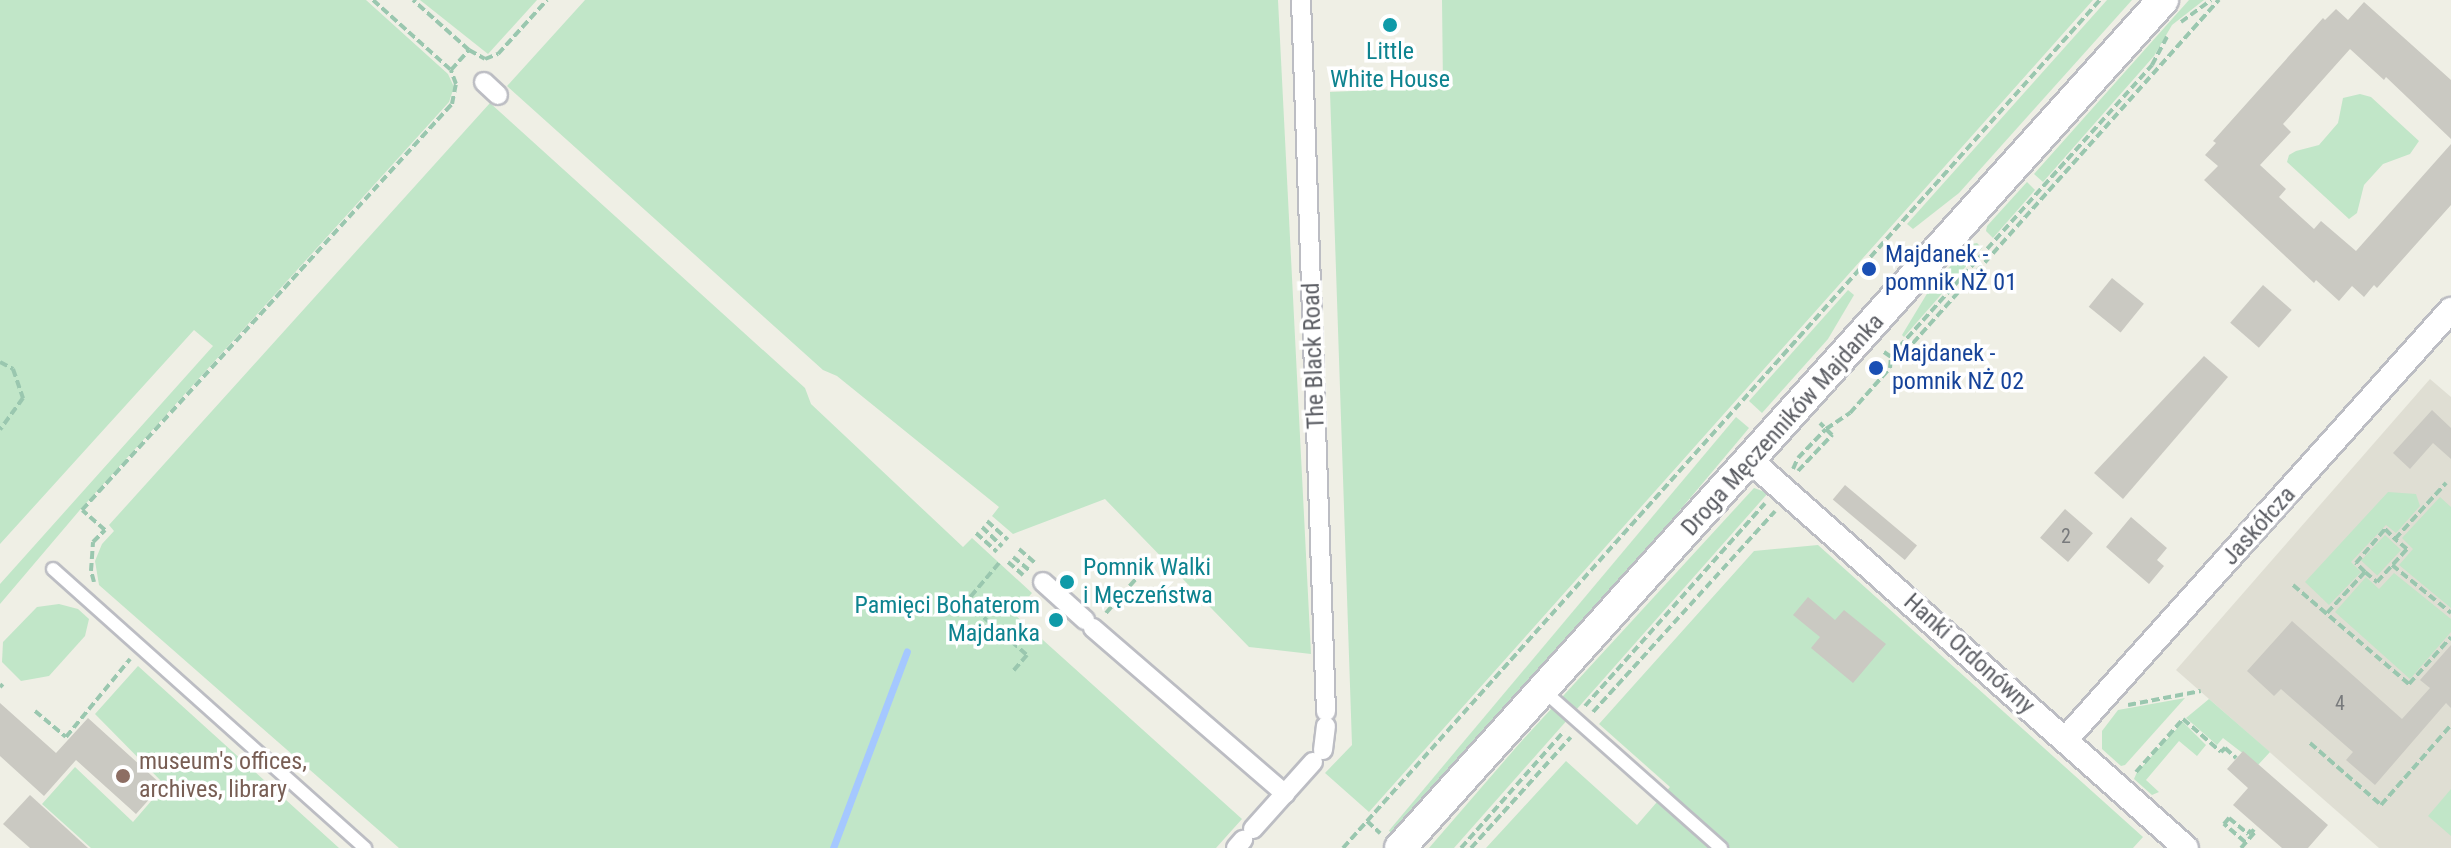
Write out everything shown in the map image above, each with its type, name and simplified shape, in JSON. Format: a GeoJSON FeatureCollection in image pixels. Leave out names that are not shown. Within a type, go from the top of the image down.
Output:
{"type":"FeatureCollection","features":[{"type":"Feature","properties":{"kind":"street","name":"The Black Road"},"geometry":{"type":"LineString","coordinates":[[1285,794],[1318,756],[1326,719],[1301,0]]}},
{"type":"Feature","properties":{"kind":"street","name":"Droga Męczenników Majdanka"},"geometry":{"type":"LineString","coordinates":[[1392,842],[1543,690],[1751,461],[2170,13]]}},
{"type":"Feature","properties":{"kind":"street"},"geometry":{"type":"LineString","coordinates":[[484,82],[498,95]]}},
{"type":"Feature","properties":{"kind":"street","name":"Jaskółcza"},"geometry":{"type":"LineString","coordinates":[[2065,740],[2451,310]]}},
{"type":"Feature","properties":{"kind":"street","name":"Hanki Ordonówny"},"geometry":{"type":"LineString","coordinates":[[1751,461],[1778,497],[2065,740],[2186,848]]}},
{"type":"Feature","properties":{"kind":"street"},"geometry":{"type":"LineString","coordinates":[[1043,582],[1285,794],[1244,839]]}},
{"type":"Feature","properties":{"kind":"lane"},"geometry":{"type":"LineString","coordinates":[[53,569],[365,848]]}},
{"type":"Feature","properties":{"kind":"lane"},"geometry":{"type":"LineString","coordinates":[[1543,690],[1721,848]]}},
{"type":"Feature","properties":{"kind":"path"},"geometry":{"type":"LineString","coordinates":[[96,587],[91,571],[93,542],[105,530],[82,510],[452,104],[456,84],[451,70],[373,0]]}},
{"type":"Feature","properties":{"kind":"path"},"geometry":{"type":"LineString","coordinates":[[413,0],[469,50],[485,59],[498,54],[547,0]]}},
{"type":"Feature","properties":{"kind":"path"},"geometry":{"type":"LineString","coordinates":[[1343,848],[2100,0]]}},
{"type":"Feature","properties":{"kind":"path"},"geometry":{"type":"LineString","coordinates":[[2170,13],[2211,0]]}},
{"type":"Feature","properties":{"kind":"path"},"geometry":{"type":"LineString","coordinates":[[1876,361],[1886,351],[1897,361],[2219,0]]}},
{"type":"Feature","properties":{"kind":"path"},"geometry":{"type":"LineString","coordinates":[[1591,715],[1778,497],[1798,458],[1826,429],[1850,413],[1890,368],[1891,356],[2152,65],[2169,34]]}},
{"type":"Feature","properties":{"kind":"path"},"geometry":{"type":"LineString","coordinates":[[451,70],[469,50]]}},
{"type":"Feature","properties":{"kind":"path"},"geometry":{"type":"LineString","coordinates":[[0,362],[13,369],[23,398],[0,430]]}},
{"type":"Feature","properties":{"kind":"path"},"geometry":{"type":"LineString","coordinates":[[1804,463],[1832,435],[1819,423],[1829,413]]}},
{"type":"Feature","properties":{"kind":"path"},"geometry":{"type":"LineString","coordinates":[[2395,539],[2446,483]]}},
{"type":"Feature","properties":{"kind":"path"},"geometry":{"type":"LineString","coordinates":[[1584,708],[1778,497]]}},
{"type":"Feature","properties":{"kind":"path"},"geometry":{"type":"LineString","coordinates":[[987,521],[1008,540]]}},
{"type":"Feature","properties":{"kind":"path"},"geometry":{"type":"LineString","coordinates":[[982,527],[1002,546]]}},
{"type":"Feature","properties":{"kind":"path"},"geometry":{"type":"LineString","coordinates":[[2385,529],[2407,549],[2392,565],[2377,582],[2356,563],[2385,529]]}},
{"type":"Feature","properties":{"kind":"path"},"geometry":{"type":"LineString","coordinates":[[976,533],[997,552]]}},
{"type":"Feature","properties":{"kind":"path"},"geometry":{"type":"LineString","coordinates":[[999,563],[966,602],[1027,655],[1013,671]]}},
{"type":"Feature","properties":{"kind":"path"},"geometry":{"type":"LineString","coordinates":[[1089,624],[1148,565]]}},
{"type":"Feature","properties":{"kind":"path"},"geometry":{"type":"LineString","coordinates":[[2392,565],[2451,613]]}},
{"type":"Feature","properties":{"kind":"path"},"geometry":{"type":"LineString","coordinates":[[2327,613],[2365,572]]}},
{"type":"Feature","properties":{"kind":"path"},"geometry":{"type":"LineString","coordinates":[[2293,585],[2409,684],[2451,637]]}},
{"type":"Feature","properties":{"kind":"path"},"geometry":{"type":"LineString","coordinates":[[35,711],[66,737],[140,647]]}},
{"type":"Feature","properties":{"kind":"path"},"geometry":{"type":"LineString","coordinates":[[2114,708],[2201,691]]}},
{"type":"Feature","properties":{"kind":"path"},"geometry":{"type":"LineString","coordinates":[[2130,779],[2183,719],[2221,752],[2225,748],[2236,758]]}},
{"type":"Feature","properties":{"kind":"path"},"geometry":{"type":"LineString","coordinates":[[1461,848],[1574,720]]}},
{"type":"Feature","properties":{"kind":"path"},"geometry":{"type":"LineString","coordinates":[[2310,743],[2381,805],[2451,725]]}},
{"type":"Feature","properties":{"kind":"path"},"geometry":{"type":"LineString","coordinates":[[1471,848],[1580,727]]}},
{"type":"Feature","properties":{"kind":"path"},"geometry":{"type":"LineString","coordinates":[[2241,848],[2255,832],[2251,830],[2248,834],[2229,818],[2224,824],[2245,842]]}},
{"type":"Feature","properties":{"kind":"path"},"geometry":{"type":"LineString","coordinates":[[1367,821],[1392,842]]}},
{"type":"Feature","properties":{"kind":"shaded area"},"geometry":{"type":"Polygon","coordinates":[[[2430,379],[2451,397],[2451,848],[2379,848],[2176,670],[2430,379]]]}},
{"type":"Feature","properties":{"kind":"green space"},"geometry":{"type":"Polygon","coordinates":[[[0,0],[366,0],[448,74],[454,87],[449,102],[79,511],[0,604],[0,584],[213,346],[194,330],[0,544],[0,0]]]}},
{"type":"Feature","properties":{"kind":"green space"},"geometry":{"type":"Polygon","coordinates":[[[420,0],[537,0],[488,54],[420,0]]]}},
{"type":"Feature","properties":{"kind":"green space"},"geometry":{"type":"Polygon","coordinates":[[[585,0],[1278,0],[1311,654],[1249,647],[1105,499],[1013,534],[992,516],[999,507],[837,376],[823,370],[507,86],[585,0]]]}},
{"type":"Feature","properties":{"kind":"green space"},"geometry":{"type":"Polygon","coordinates":[[[1442,0],[2093,0],[1369,812],[1325,773],[1352,745],[1330,92],[1443,87],[1442,0]]]}},
{"type":"Feature","properties":{"kind":"green space"},"geometry":{"type":"Polygon","coordinates":[[[2107,0],[2132,0],[1959,193],[1913,229],[1907,224],[2107,0]]]}},
{"type":"Feature","properties":{"kind":"green space"},"geometry":{"type":"Polygon","coordinates":[[[2189,0],[2204,0],[2172,25],[2154,56],[2043,182],[2034,174],[2189,0]]]}},
{"type":"Feature","properties":{"kind":"green space"},"geometry":{"type":"Polygon","coordinates":[[[2360,94],[2371,97],[2419,141],[2410,154],[2383,164],[2364,185],[2357,213],[2349,219],[2287,162],[2289,155],[2296,151],[2319,145],[2338,123],[2343,98],[2360,94]]]}},
{"type":"Feature","properties":{"kind":"green space"},"geometry":{"type":"Polygon","coordinates":[[[490,103],[805,388],[811,404],[963,547],[972,538],[1032,593],[1014,614],[1242,819],[1216,848],[399,848],[99,585],[95,561],[102,544],[114,531],[109,525],[490,103]]]}},
{"type":"Feature","properties":{"kind":"green space"},"geometry":{"type":"Polygon","coordinates":[[[2027,182],[2035,190],[1993,238],[1986,231],[1987,226],[2027,182]]]}},
{"type":"Feature","properties":{"kind":"green space"},"geometry":{"type":"Polygon","coordinates":[[[1977,243],[1982,248],[1904,337],[1902,335],[1931,287],[1971,244],[1977,243]]]}},
{"type":"Feature","properties":{"kind":"green space"},"geometry":{"type":"Polygon","coordinates":[[[1848,290],[1854,295],[1828,339],[1762,413],[1749,401],[1848,290]]]}},
{"type":"Feature","properties":{"kind":"green space"},"geometry":{"type":"Polygon","coordinates":[[[1736,417],[1749,428],[1402,842],[1389,831],[1736,417]]]}},
{"type":"Feature","properties":{"kind":"green space"},"geometry":{"type":"Polygon","coordinates":[[[1754,488],[1768,493],[1454,848],[1429,848],[1519,744],[1754,488]]]}},
{"type":"Feature","properties":{"kind":"green space"},"geometry":{"type":"Polygon","coordinates":[[[2388,492],[2416,494],[2420,506],[2396,533],[2386,525],[2351,562],[2361,572],[2329,605],[2305,582],[2388,492]]]}},
{"type":"Feature","properties":{"kind":"green space"},"geometry":{"type":"Polygon","coordinates":[[[2440,497],[2451,507],[2451,608],[2399,565],[2413,549],[2402,538],[2440,497]]]}},
{"type":"Feature","properties":{"kind":"green space"},"geometry":{"type":"Polygon","coordinates":[[[2385,535],[2401,550],[2377,576],[2361,561],[2385,535]]]}},
{"type":"Feature","properties":{"kind":"green space"},"geometry":{"type":"Polygon","coordinates":[[[1818,545],[2143,837],[2133,848],[1486,848],[1566,761],[1637,825],[1670,787],[1599,724],[1754,551],[1818,545]]]}},
{"type":"Feature","properties":{"kind":"green space"},"geometry":{"type":"Polygon","coordinates":[[[2394,573],[2451,619],[2451,632],[2410,679],[2335,612],[2366,577],[2379,589],[2394,573]]]}},
{"type":"Feature","properties":{"kind":"green space"},"geometry":{"type":"Polygon","coordinates":[[[59,604],[78,609],[89,619],[85,636],[49,676],[21,681],[2,662],[3,642],[37,607],[59,604]]]}},
{"type":"Feature","properties":{"kind":"green space"},"geometry":{"type":"Polygon","coordinates":[[[138,666],[339,848],[91,848],[42,804],[75,767],[133,822],[165,785],[95,714],[138,666]]]}},
{"type":"Feature","properties":{"kind":"green space"},"geometry":{"type":"Polygon","coordinates":[[[2185,698],[2125,765],[2121,766],[2102,749],[2102,731],[2118,710],[2185,698]]]}},
{"type":"Feature","properties":{"kind":"green space"},"geometry":{"type":"Polygon","coordinates":[[[2209,699],[2270,752],[2258,765],[2223,738],[2217,745],[2186,718],[2209,699]]]}},
{"type":"Feature","properties":{"kind":"green space"},"geometry":{"type":"Polygon","coordinates":[[[2183,722],[2206,745],[2197,756],[2179,741],[2146,780],[2159,792],[2152,795],[2134,779],[2183,722]]]}},
{"type":"Feature","properties":{"kind":"green space"},"geometry":{"type":"Polygon","coordinates":[[[2451,789],[2451,836],[2428,816],[2451,789]]]}},
{"type":"Feature","properties":{"kind":"building"},"geometry":{"type":"Polygon","coordinates":[[[2364,2],[2451,80],[2451,139],[2386,77],[2384,80],[2350,49],[2283,124],[2291,132],[2260,165],[2286,189],[2279,197],[2314,229],[2321,221],[2356,251],[2451,144],[2451,205],[2377,288],[2374,285],[2364,297],[2352,286],[2339,301],[2316,280],[2314,283],[2204,180],[2218,166],[2205,155],[2216,143],[2213,141],[2323,18],[2325,20],[2336,9],[2348,20],[2364,2]]]}},
{"type":"Feature","properties":{"kind":"building"},"geometry":{"type":"Polygon","coordinates":[[[2112,278],[2144,304],[2121,333],[2089,307],[2112,278]]]}},
{"type":"Feature","properties":{"kind":"building"},"geometry":{"type":"Polygon","coordinates":[[[2263,285],[2292,310],[2259,348],[2230,323],[2263,285]]]}},
{"type":"Feature","properties":{"kind":"building"},"geometry":{"type":"Polygon","coordinates":[[[2204,356],[2228,377],[2123,499],[2094,473],[2204,356]]]}},
{"type":"Feature","properties":{"kind":"building"},"geometry":{"type":"Polygon","coordinates":[[[2432,410],[2451,428],[2451,459],[2433,443],[2410,469],[2393,453],[2432,410]]]}},
{"type":"Feature","properties":{"kind":"building"},"geometry":{"type":"Polygon","coordinates":[[[1845,485],[1917,545],[1905,560],[1833,500],[1845,485]]]}},
{"type":"Feature","properties":{"kind":"building"},"geometry":{"type":"Polygon","coordinates":[[[2065,509],[2093,533],[2068,562],[2040,538],[2065,509]]]}},
{"type":"Feature","properties":{"kind":"building"},"geometry":{"type":"Polygon","coordinates":[[[2131,517],[2167,548],[2157,560],[2164,566],[2149,584],[2106,547],[2131,517]]]}},
{"type":"Feature","properties":{"kind":"building"},"geometry":{"type":"Polygon","coordinates":[[[1808,597],[1835,620],[1844,610],[1886,644],[1853,683],[1811,648],[1820,637],[1793,615],[1808,597]]]}},
{"type":"Feature","properties":{"kind":"building"},"geometry":{"type":"Polygon","coordinates":[[[2292,621],[2402,719],[2430,688],[2420,680],[2451,645],[2451,708],[2446,703],[2375,785],[2346,760],[2353,752],[2281,689],[2274,696],[2247,671],[2292,621]]]}},
{"type":"Feature","properties":{"kind":"building","name":"museum's offices, archives, library"},"geometry":{"type":"Polygon","coordinates":[[[0,703],[56,753],[88,718],[162,785],[136,814],[76,760],[44,796],[0,756],[0,703]]]}},
{"type":"Feature","properties":{"kind":"building"},"geometry":{"type":"Polygon","coordinates":[[[2243,751],[2328,825],[2308,848],[2282,848],[2233,805],[2248,788],[2227,769],[2243,751]]]}},
{"type":"Feature","properties":{"kind":"building"},"geometry":{"type":"Polygon","coordinates":[[[30,795],[88,848],[30,848],[3,824],[30,795]]]}},
{"type":"Feature","properties":{"kind":"waterway"},"geometry":{"type":"LineString","coordinates":[[833,848],[907,651]]}},
{"type":"Feature","properties":{"kind":"place","name":"Little White House"},"geometry":{"type":"Point","coordinates":[1390,25]}},
{"type":"Feature","properties":{"kind":"place","name":"Majdanek - pomnik NŻ 01"},"geometry":{"type":"Point","coordinates":[1869,269]}},
{"type":"Feature","properties":{"kind":"place","name":"Majdanek - pomnik NŻ 02"},"geometry":{"type":"Point","coordinates":[1876,368]}},
{"type":"Feature","properties":{"kind":"place","name":"Pomnik Walki i Męczeństwa"},"geometry":{"type":"Point","coordinates":[1067,582]}},
{"type":"Feature","properties":{"kind":"place","name":"Pamięci Bohaterom Majdanka"},"geometry":{"type":"Point","coordinates":[1056,620]}},
{"type":"Feature","properties":{"kind":"place","name":"museum's offices, archives, library"},"geometry":{"type":"Point","coordinates":[123,776]}}]}
